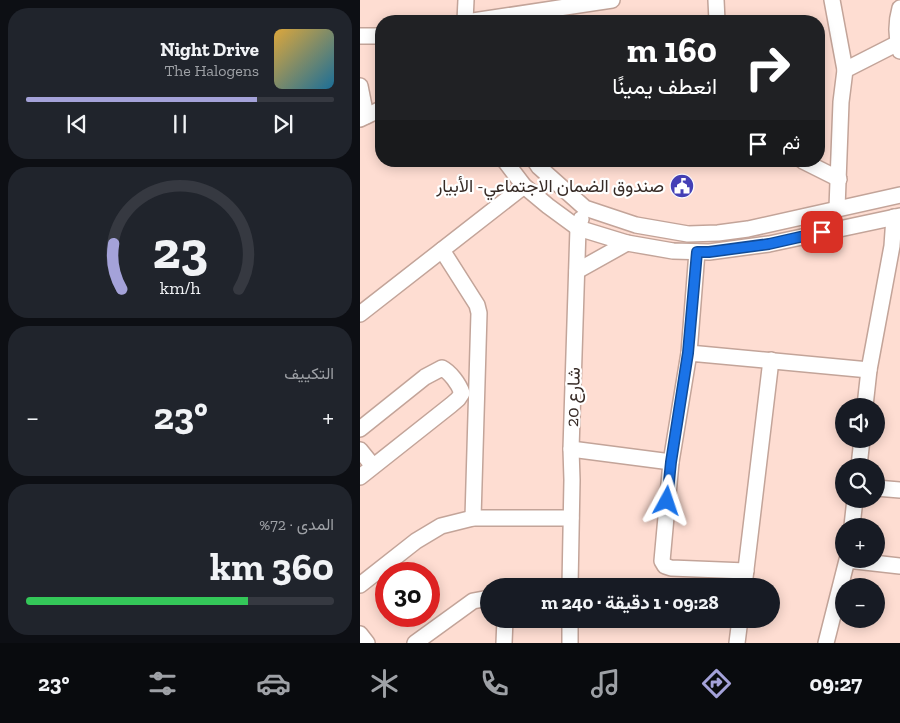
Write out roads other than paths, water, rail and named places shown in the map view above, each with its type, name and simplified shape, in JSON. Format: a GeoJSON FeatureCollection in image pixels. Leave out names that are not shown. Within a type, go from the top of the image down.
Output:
{"type":"FeatureCollection","features":[{"type":"Feature","properties":{"kind":"street"},"geometry":{"type":"LineString","coordinates":[[465,15],[466,0]]}},
{"type":"Feature","properties":{"kind":"street"},"geometry":{"type":"LineString","coordinates":[[513,15],[612,0]]}},
{"type":"Feature","properties":{"kind":"street"},"geometry":{"type":"LineString","coordinates":[[716,0],[717,15]]}},
{"type":"Feature","properties":{"kind":"street"},"geometry":{"type":"LineString","coordinates":[[832,0],[844,70],[841,102],[838,208]]}},
{"type":"Feature","properties":{"kind":"street"},"geometry":{"type":"LineString","coordinates":[[844,70],[899,46],[897,18],[900,8]]}},
{"type":"Feature","properties":{"kind":"street"},"geometry":{"type":"LineString","coordinates":[[360,36],[375,36]]}},
{"type":"Feature","properties":{"kind":"street"},"geometry":{"type":"LineString","coordinates":[[360,86],[363,118],[375,113]]}},
{"type":"Feature","properties":{"kind":"street"},"geometry":{"type":"LineString","coordinates":[[510,167],[524,186],[578,228],[627,244],[673,251],[709,252],[769,244],[897,217],[869,370],[866,398]]}},
{"type":"Feature","properties":{"kind":"street"},"geometry":{"type":"LineString","coordinates":[[539,167],[584,208],[636,225],[688,234],[748,229],[900,195]]}},
{"type":"Feature","properties":{"kind":"street"},"geometry":{"type":"LineString","coordinates":[[815,167],[838,179]]}},
{"type":"Feature","properties":{"kind":"street"},"geometry":{"type":"LineString","coordinates":[[360,314],[524,186]]}},
{"type":"Feature","properties":{"kind":"street","name":"شارع 20"},"geometry":{"type":"LineString","coordinates":[[570,578],[571,449],[576,271],[578,228],[584,208]]}},
{"type":"Feature","properties":{"kind":"street"},"geometry":{"type":"LineString","coordinates":[[576,271],[627,244]]}},
{"type":"Feature","properties":{"kind":"street"},"geometry":{"type":"LineString","coordinates":[[442,250],[477,305],[479,312],[473,518]]}},
{"type":"Feature","properties":{"kind":"street"},"geometry":{"type":"LineString","coordinates":[[697,252],[688,353],[671,462],[662,561],[665,566],[670,568],[738,578]]}},
{"type":"Feature","properties":{"kind":"street"},"geometry":{"type":"LineString","coordinates":[[688,353],[869,370]]}},
{"type":"Feature","properties":{"kind":"street"},"geometry":{"type":"LineString","coordinates":[[745,578],[772,360]]}},
{"type":"Feature","properties":{"kind":"street"},"geometry":{"type":"LineString","coordinates":[[360,429],[425,377],[442,368],[447,371],[462,393],[458,399],[360,477]]}},
{"type":"Feature","properties":{"kind":"street"},"geometry":{"type":"LineString","coordinates":[[571,449],[671,462]]}},
{"type":"Feature","properties":{"kind":"street"},"geometry":{"type":"LineString","coordinates":[[360,450],[373,466]]}},
{"type":"Feature","properties":{"kind":"street"},"geometry":{"type":"LineString","coordinates":[[885,489],[900,490]]}},
{"type":"Feature","properties":{"kind":"street"},"geometry":{"type":"LineString","coordinates":[[360,585],[416,540],[441,526],[473,518],[571,518]]}},
{"type":"Feature","properties":{"kind":"street"},"geometry":{"type":"LineString","coordinates":[[885,564],[900,566]]}},
{"type":"Feature","properties":{"kind":"street"},"geometry":{"type":"LineString","coordinates":[[826,643],[846,568]]}},
{"type":"Feature","properties":{"kind":"street"},"geometry":{"type":"LineString","coordinates":[[416,643],[473,601],[480,600]]}},
{"type":"Feature","properties":{"kind":"street"},"geometry":{"type":"LineString","coordinates":[[504,643],[505,628]]}},
{"type":"Feature","properties":{"kind":"street"},"geometry":{"type":"LineString","coordinates":[[570,628],[570,643]]}},
{"type":"Feature","properties":{"kind":"street"},"geometry":{"type":"LineString","coordinates":[[737,643],[739,628]]}},
{"type":"Feature","properties":{"kind":"street"},"geometry":{"type":"LineString","coordinates":[[360,634],[367,643]]}},
{"type":"Feature","properties":{"kind":"place","name":"صندوق الضمان الاجتماعي- الأبيار"},"geometry":{"type":"Point","coordinates":[682,186]}}]}
